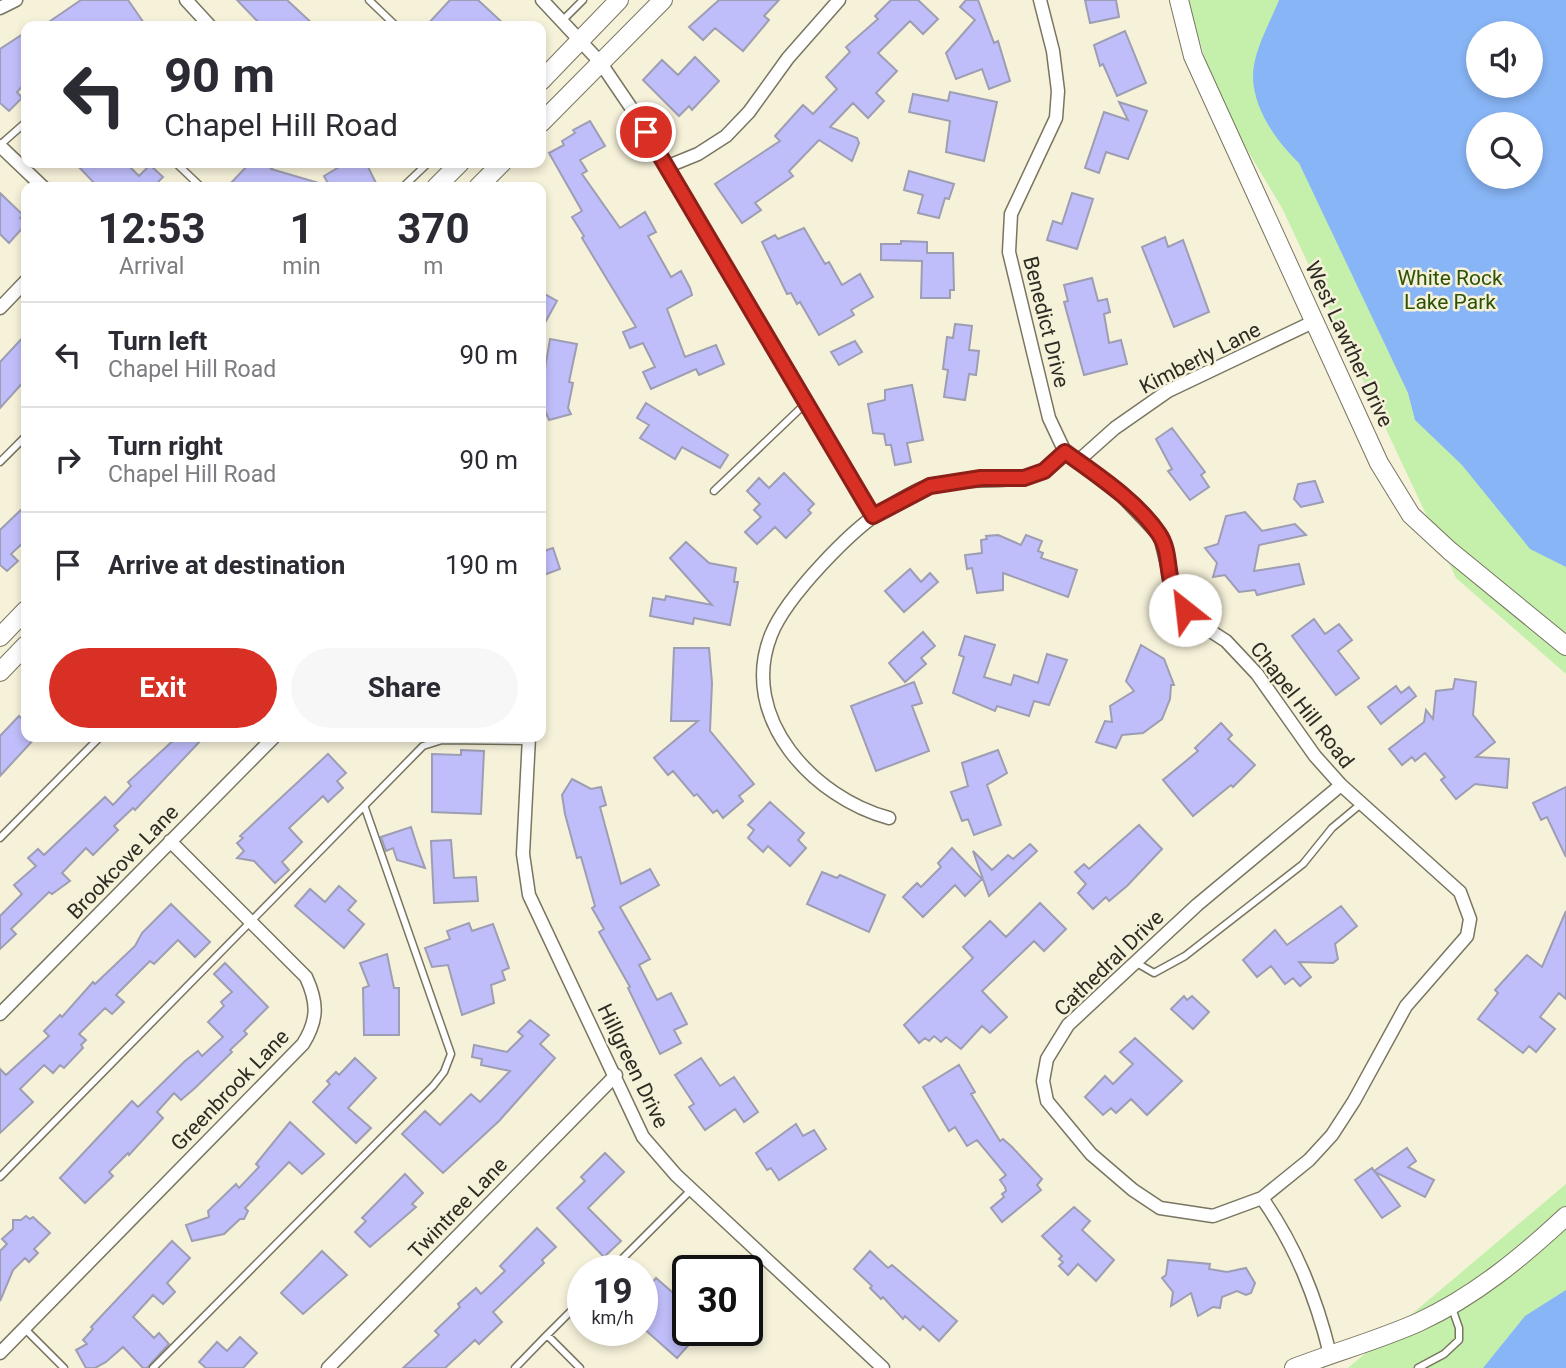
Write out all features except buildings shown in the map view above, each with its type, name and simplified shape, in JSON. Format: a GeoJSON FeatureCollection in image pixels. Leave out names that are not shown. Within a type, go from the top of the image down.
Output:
{"type":"FeatureCollection","features":[{"type":"Feature","properties":{"kind":"street"},"geometry":{"type":"LineString","coordinates":[[0,8],[16,0]]}},
{"type":"Feature","properties":{"kind":"street"},"geometry":{"type":"LineString","coordinates":[[187,0],[206,21]]}},
{"type":"Feature","properties":{"kind":"street"},"geometry":{"type":"LineString","coordinates":[[542,0],[600,62],[666,167],[804,404],[873,516]]}},
{"type":"Feature","properties":{"kind":"street"},"geometry":{"type":"LineString","coordinates":[[546,76],[619,0]]}},
{"type":"Feature","properties":{"kind":"street"},"geometry":{"type":"LineString","coordinates":[[546,118],[663,0]]}},
{"type":"Feature","properties":{"kind":"street"},"geometry":{"type":"LineString","coordinates":[[666,167],[698,154],[726,136],[750,112],[788,58],[839,0]]}},
{"type":"Feature","properties":{"kind":"street","name":"Benedict Drive"},"geometry":{"type":"LineString","coordinates":[[1040,0],[1053,51],[1058,91],[1056,118],[1011,214],[1009,252],[1049,418],[1065,452]]}},
{"type":"Feature","properties":{"kind":"street","name":"West Lawther Drive"},"geometry":{"type":"LineString","coordinates":[[1179,0],[1193,56],[1378,463],[1411,515],[1450,551],[1566,646]]}},
{"type":"Feature","properties":{"kind":"street"},"geometry":{"type":"LineString","coordinates":[[0,145],[21,166]]}},
{"type":"Feature","properties":{"kind":"street"},"geometry":{"type":"LineString","coordinates":[[24,168],[38,182]]}},
{"type":"Feature","properties":{"kind":"street"},"geometry":{"type":"LineString","coordinates":[[441,182],[455,168]]}},
{"type":"Feature","properties":{"kind":"street"},"geometry":{"type":"LineString","coordinates":[[483,182],[497,168]]}},
{"type":"Feature","properties":{"kind":"street"},"geometry":{"type":"LineString","coordinates":[[0,307],[21,286]]}},
{"type":"Feature","properties":{"kind":"street","name":"Kimberly Lane"},"geometry":{"type":"LineString","coordinates":[[1078,461],[1115,428],[1168,391],[1313,322]]}},
{"type":"Feature","properties":{"kind":"street"},"geometry":{"type":"LineString","coordinates":[[889,818],[845,802],[811,778],[782,738],[772,720],[765,692],[771,636],[793,596],[873,516],[930,486],[981,478],[1024,478],[1044,471],[1065,452]]}},
{"type":"Feature","properties":{"kind":"street","name":"Chapel Hill Road"},"geometry":{"type":"LineString","coordinates":[[1065,452],[1122,496],[1160,536],[1175,598],[1195,621],[1226,641],[1257,674],[1315,756],[1341,785],[1460,892],[1470,919],[1467,936],[1406,1006],[1332,1135],[1293,1173],[1262,1198]]}},
{"type":"Feature","properties":{"kind":"street"},"geometry":{"type":"LineString","coordinates":[[0,637],[21,615]]}},
{"type":"Feature","properties":{"kind":"street"},"geometry":{"type":"LineString","coordinates":[[0,673],[21,650]]}},
{"type":"Feature","properties":{"kind":"street","name":"Brookcove Lane"},"geometry":{"type":"LineString","coordinates":[[0,1014],[269,742]]}},
{"type":"Feature","properties":{"kind":"street","name":"Hillgreen Drive"},"geometry":{"type":"LineString","coordinates":[[529,742],[523,853],[533,909],[643,1137],[691,1190],[883,1368]]}},
{"type":"Feature","properties":{"kind":"street","name":"Cathedral Drive"},"geometry":{"type":"LineString","coordinates":[[1262,1198],[1213,1216],[1160,1208],[1133,1190],[1091,1154],[1047,1101],[1043,1081],[1047,1059],[1068,1025],[1135,962],[1197,905],[1341,785]]}},
{"type":"Feature","properties":{"kind":"street","name":"Greenbrook Lane"},"geometry":{"type":"LineString","coordinates":[[0,1353],[303,1044],[316,1019],[314,996],[306,977],[170,841]]}},
{"type":"Feature","properties":{"kind":"street","name":"Twintree Lane"},"geometry":{"type":"LineString","coordinates":[[328,1368],[615,1075]]}},
{"type":"Feature","properties":{"kind":"street"},"geometry":{"type":"LineString","coordinates":[[1262,1198],[1284,1230],[1304,1268],[1319,1310],[1330,1354]]}},
{"type":"Feature","properties":{"kind":"street"},"geometry":{"type":"LineString","coordinates":[[1294,1368],[1418,1323],[1451,1306],[1526,1253],[1566,1216]]}},
{"type":"Feature","properties":{"kind":"lane"},"geometry":{"type":"LineString","coordinates":[[369,0],[391,21]]}},
{"type":"Feature","properties":{"kind":"lane"},"geometry":{"type":"LineString","coordinates":[[563,20],[583,0]]}},
{"type":"Feature","properties":{"kind":"lane"},"geometry":{"type":"LineString","coordinates":[[0,145],[21,126]]}},
{"type":"Feature","properties":{"kind":"lane"},"geometry":{"type":"LineString","coordinates":[[181,168],[196,182]]}},
{"type":"Feature","properties":{"kind":"lane"},"geometry":{"type":"LineString","coordinates":[[408,182],[423,168]]}},
{"type":"Feature","properties":{"kind":"lane"},"geometry":{"type":"LineString","coordinates":[[714,491],[804,404]]}},
{"type":"Feature","properties":{"kind":"lane"},"geometry":{"type":"LineString","coordinates":[[0,462],[21,441]]}},
{"type":"Feature","properties":{"kind":"lane"},"geometry":{"type":"LineString","coordinates":[[0,838],[95,742]]}},
{"type":"Feature","properties":{"kind":"lane"},"geometry":{"type":"LineString","coordinates":[[0,1177],[423,746],[436,742]]}},
{"type":"Feature","properties":{"kind":"lane"},"geometry":{"type":"LineString","coordinates":[[1135,962],[1154,973],[1185,956],[1303,864],[1332,828],[1362,803]]}},
{"type":"Feature","properties":{"kind":"lane"},"geometry":{"type":"LineString","coordinates":[[153,1368],[433,1086],[444,1072],[451,1054],[365,808]]}},
{"type":"Feature","properties":{"kind":"lane"},"geometry":{"type":"LineString","coordinates":[[626,1255],[691,1190]]}},
{"type":"Feature","properties":{"kind":"lane"},"geometry":{"type":"LineString","coordinates":[[1418,1368],[1444,1354],[1459,1339],[1459,1328],[1451,1306]]}},
{"type":"Feature","properties":{"kind":"lane"},"geometry":{"type":"LineString","coordinates":[[515,1368],[567,1315]]}},
{"type":"Feature","properties":{"kind":"lane"},"geometry":{"type":"LineString","coordinates":[[26,1329],[64,1368]]}},
{"type":"Feature","properties":{"kind":"lane"},"geometry":{"type":"LineString","coordinates":[[548,1335],[580,1368]]}},
{"type":"Feature","properties":{"kind":"green space","name":"White Rock Lake Park"},"geometry":{"type":"Polygon","coordinates":[[[1187,0],[1566,0],[1566,674],[1456,578],[1282,208],[1219,103],[1187,0]]]}},
{"type":"Feature","properties":{"kind":"green space"},"geometry":{"type":"Polygon","coordinates":[[[1566,1184],[1566,1368],[1348,1368],[1566,1184]]]}},
{"type":"Feature","properties":{"kind":"water","name":"White Rock Lake Park"},"geometry":{"type":"Polygon","coordinates":[[[1279,0],[1566,0],[1566,567],[1530,549],[1462,465],[1415,420],[1408,393],[1299,163],[1275,135],[1262,113],[1253,78],[1258,48],[1279,0]]]}},
{"type":"Feature","properties":{"kind":"water"},"geometry":{"type":"Polygon","coordinates":[[[1566,1290],[1566,1368],[1483,1368],[1525,1316],[1566,1290]]]}},
{"type":"Feature","properties":{"kind":"route"},"geometry":{"type":"LineString","coordinates":[[646,132],[873,516],[930,486],[981,478],[1024,478],[1044,471],[1065,452],[1122,496],[1160,536],[1168,578],[1175,598],[1185,610]]}}]}
